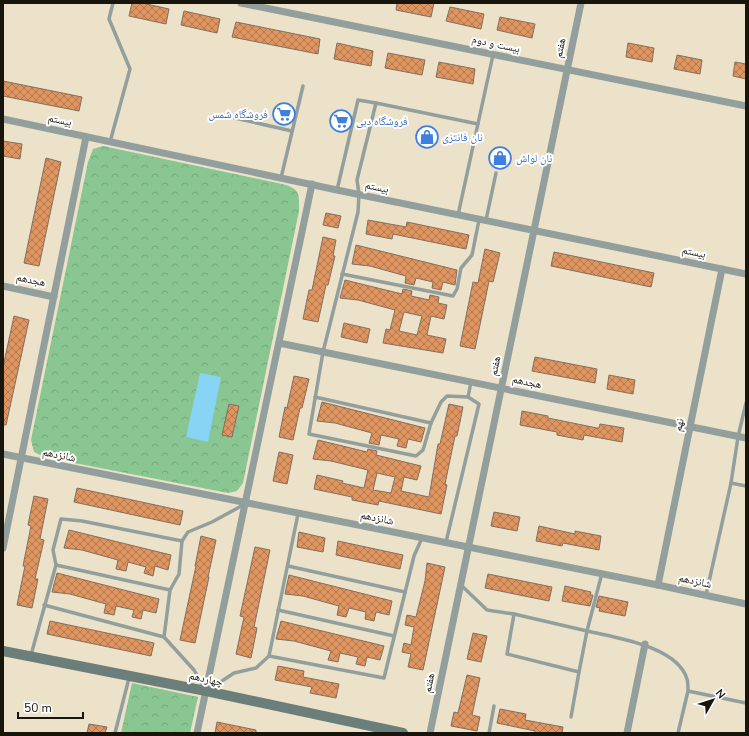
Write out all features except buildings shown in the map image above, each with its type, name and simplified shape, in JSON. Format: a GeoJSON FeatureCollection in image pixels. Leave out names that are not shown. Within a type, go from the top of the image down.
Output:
{"type":"FeatureCollection","features":[{"type":"Feature","properties":{"kind":"main road","name":"چهاردهم"},"geometry":{"type":"LineString","coordinates":[[3,651],[206,691],[403,733]]}},
{"type":"Feature","properties":{"kind":"street","name":"بیست و دوم"},"geometry":{"type":"LineString","coordinates":[[242,3],[746,106]]}},
{"type":"Feature","properties":{"kind":"street","name":"هفتم"},"geometry":{"type":"LineString","coordinates":[[430,733],[581,3]]}},
{"type":"Feature","properties":{"kind":"street","name":"بیستم"},"geometry":{"type":"LineString","coordinates":[[3,119],[337,190],[746,274]]}},
{"type":"Feature","properties":{"kind":"street"},"geometry":{"type":"LineString","coordinates":[[3,548],[86,137]]}},
{"type":"Feature","properties":{"kind":"street"},"geometry":{"type":"LineString","coordinates":[[197,733],[312,184]]}},
{"type":"Feature","properties":{"kind":"street","name":"نهم"},"geometry":{"type":"LineString","coordinates":[[658,584],[722,269]]}},
{"type":"Feature","properties":{"kind":"street","name":"هجدهم"},"geometry":{"type":"LineString","coordinates":[[3,286],[54,297]]}},
{"type":"Feature","properties":{"kind":"street","name":"هجدهم"},"geometry":{"type":"LineString","coordinates":[[279,343],[746,438]]}},
{"type":"Feature","properties":{"kind":"street","name":"شانزدهم"},"geometry":{"type":"LineString","coordinates":[[3,454],[298,514],[658,584],[746,604]]}},
{"type":"Feature","properties":{"kind":"street"},"geometry":{"type":"LineString","coordinates":[[627,733],[645,644]]}},
{"type":"Feature","properties":{"kind":"lane"},"geometry":{"type":"LineString","coordinates":[[110,142],[130,69],[109,19],[113,3]]}},
{"type":"Feature","properties":{"kind":"lane"},"geometry":{"type":"LineString","coordinates":[[458,215],[493,55]]}},
{"type":"Feature","properties":{"kind":"lane"},"geometry":{"type":"LineString","coordinates":[[281,178],[303,86]]}},
{"type":"Feature","properties":{"kind":"lane"},"geometry":{"type":"LineString","coordinates":[[337,190],[358,100],[478,124]]}},
{"type":"Feature","properties":{"kind":"lane"},"geometry":{"type":"LineString","coordinates":[[376,103],[357,180],[359,194],[358,212],[323,352],[309,434],[416,456],[423,450],[431,423],[441,402],[447,396],[468,397],[479,404],[446,542]]}},
{"type":"Feature","properties":{"kind":"lane"},"geometry":{"type":"LineString","coordinates":[[235,118],[292,132]]}},
{"type":"Feature","properties":{"kind":"lane"},"geometry":{"type":"LineString","coordinates":[[342,274],[453,296],[457,288],[461,268],[472,255],[496,173]]}},
{"type":"Feature","properties":{"kind":"lane"},"geometry":{"type":"LineString","coordinates":[[468,397],[471,382]]}},
{"type":"Feature","properties":{"kind":"lane"},"geometry":{"type":"LineString","coordinates":[[315,397],[431,423]]}},
{"type":"Feature","properties":{"kind":"lane"},"geometry":{"type":"LineString","coordinates":[[706,595],[731,484],[738,437],[746,404]]}},
{"type":"Feature","properties":{"kind":"lane"},"geometry":{"type":"LineString","coordinates":[[731,484],[746,486]]}},
{"type":"Feature","properties":{"kind":"lane"},"geometry":{"type":"LineString","coordinates":[[164,638],[170,590],[179,574],[182,541],[188,532],[212,522],[245,503]]}},
{"type":"Feature","properties":{"kind":"lane"},"geometry":{"type":"LineString","coordinates":[[44,605],[164,638],[194,670],[206,691],[234,673],[256,668],[269,656],[298,514]]}},
{"type":"Feature","properties":{"kind":"lane"},"geometry":{"type":"LineString","coordinates":[[30,656],[56,565],[54,550],[61,519],[82,521],[182,541]]}},
{"type":"Feature","properties":{"kind":"lane"},"geometry":{"type":"LineString","coordinates":[[269,656],[384,678],[414,556],[422,538]]}},
{"type":"Feature","properties":{"kind":"lane"},"geometry":{"type":"LineString","coordinates":[[56,565],[170,590]]}},
{"type":"Feature","properties":{"kind":"lane"},"geometry":{"type":"LineString","coordinates":[[288,566],[405,592]]}},
{"type":"Feature","properties":{"kind":"lane"},"geometry":{"type":"LineString","coordinates":[[570,717],[587,631],[602,573]]}},
{"type":"Feature","properties":{"kind":"lane"},"geometry":{"type":"LineString","coordinates":[[461,584],[487,610],[514,614],[645,644],[663,653],[678,664],[687,679],[688,691],[678,733]]}},
{"type":"Feature","properties":{"kind":"lane"},"geometry":{"type":"LineString","coordinates":[[278,610],[394,636]]}},
{"type":"Feature","properties":{"kind":"lane"},"geometry":{"type":"LineString","coordinates":[[514,614],[507,654],[580,672]]}},
{"type":"Feature","properties":{"kind":"lane"},"geometry":{"type":"LineString","coordinates":[[115,733],[130,676]]}},
{"type":"Feature","properties":{"kind":"lane"},"geometry":{"type":"LineString","coordinates":[[688,691],[746,704]]}},
{"type":"Feature","properties":{"kind":"lane"},"geometry":{"type":"LineString","coordinates":[[489,733],[494,706]]}},
{"type":"Feature","properties":{"kind":"green space"},"geometry":{"type":"Polygon","coordinates":[[[103,146],[282,184],[293,188],[298,193],[299,211],[243,483],[237,491],[228,493],[44,457],[34,452],[31,440],[88,162],[93,149],[103,146]]]}},
{"type":"Feature","properties":{"kind":"green space"},"geometry":{"type":"Polygon","coordinates":[[[132,683],[198,697],[190,733],[121,733],[132,683]]]}},
{"type":"Feature","properties":{"kind":"water"},"geometry":{"type":"Polygon","coordinates":[[[200,373],[221,377],[208,442],[186,437],[200,373]]]}},
{"type":"Feature","properties":{"kind":"place","name":"فروشگاه شمس"},"geometry":{"type":"Point","coordinates":[284,114]}},
{"type":"Feature","properties":{"kind":"place","name":"فروشگاه دبی"},"geometry":{"type":"Point","coordinates":[341,121]}},
{"type":"Feature","properties":{"kind":"place","name":"نان فانتزی"},"geometry":{"type":"Point","coordinates":[427,137]}},
{"type":"Feature","properties":{"kind":"place","name":"نان لواش"},"geometry":{"type":"Point","coordinates":[500,158]}}]}
